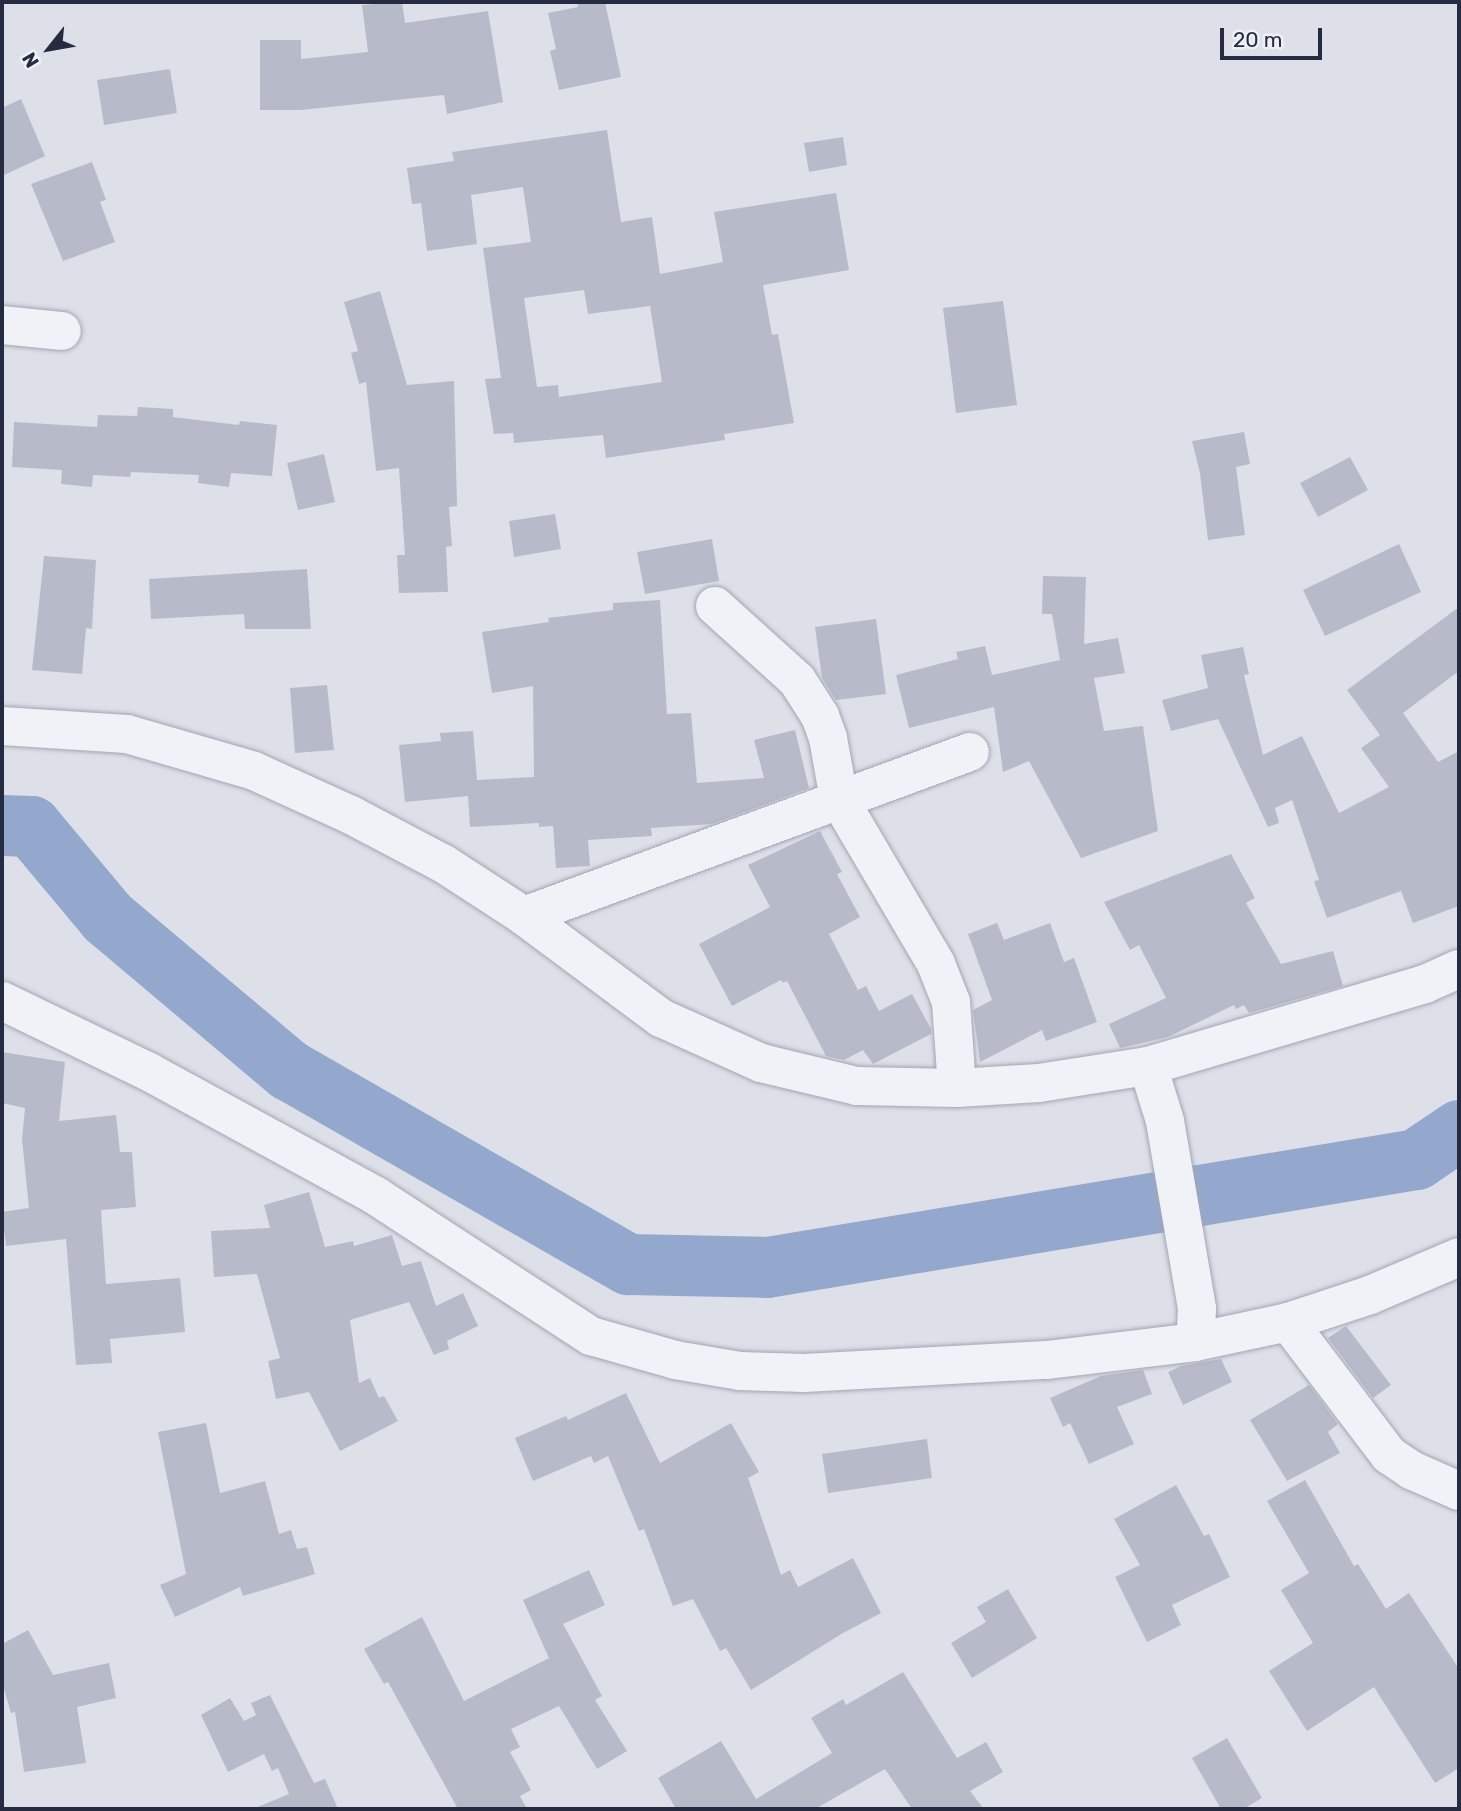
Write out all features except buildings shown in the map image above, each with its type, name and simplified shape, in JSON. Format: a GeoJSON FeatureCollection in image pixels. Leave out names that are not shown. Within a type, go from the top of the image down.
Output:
{"type":"FeatureCollection","features":[{"type":"Feature","properties":{"kind":"street"},"geometry":{"type":"LineString","coordinates":[[2,325],[62,331]]}},
{"type":"Feature","properties":{"kind":"street"},"geometry":{"type":"LineString","coordinates":[[715,606],[797,680],[820,716],[828,738],[839,799],[936,964],[951,1002],[957,1088]]}},
{"type":"Feature","properties":{"kind":"street"},"geometry":{"type":"LineString","coordinates":[[2,726],[127,734],[254,771],[351,815],[444,864],[524,916],[661,1018],[761,1063],[857,1086],[957,1088],[1039,1083],[1148,1066],[1424,984],[1459,970]]}},
{"type":"Feature","properties":{"kind":"street"},"geometry":{"type":"LineString","coordinates":[[524,916],[970,752]]}},
{"type":"Feature","properties":{"kind":"street"},"geometry":{"type":"LineString","coordinates":[[2,1001],[149,1072],[376,1196],[591,1336],[676,1360],[740,1371],[804,1373],[1047,1360],[1196,1325],[1288,1322],[1370,1295],[1459,1257]]}},
{"type":"Feature","properties":{"kind":"street"},"geometry":{"type":"LineString","coordinates":[[1148,1066],[1165,1121],[1196,1325]]}},
{"type":"Feature","properties":{"kind":"street"},"geometry":{"type":"LineString","coordinates":[[1288,1322],[1390,1455],[1411,1470],[1459,1491]]}},
{"type":"Feature","properties":{"kind":"waterway"},"geometry":{"type":"LineString","coordinates":[[2,825],[31,826],[107,917],[289,1070],[628,1264],[767,1267],[1416,1159],[1459,1130]]}}]}
